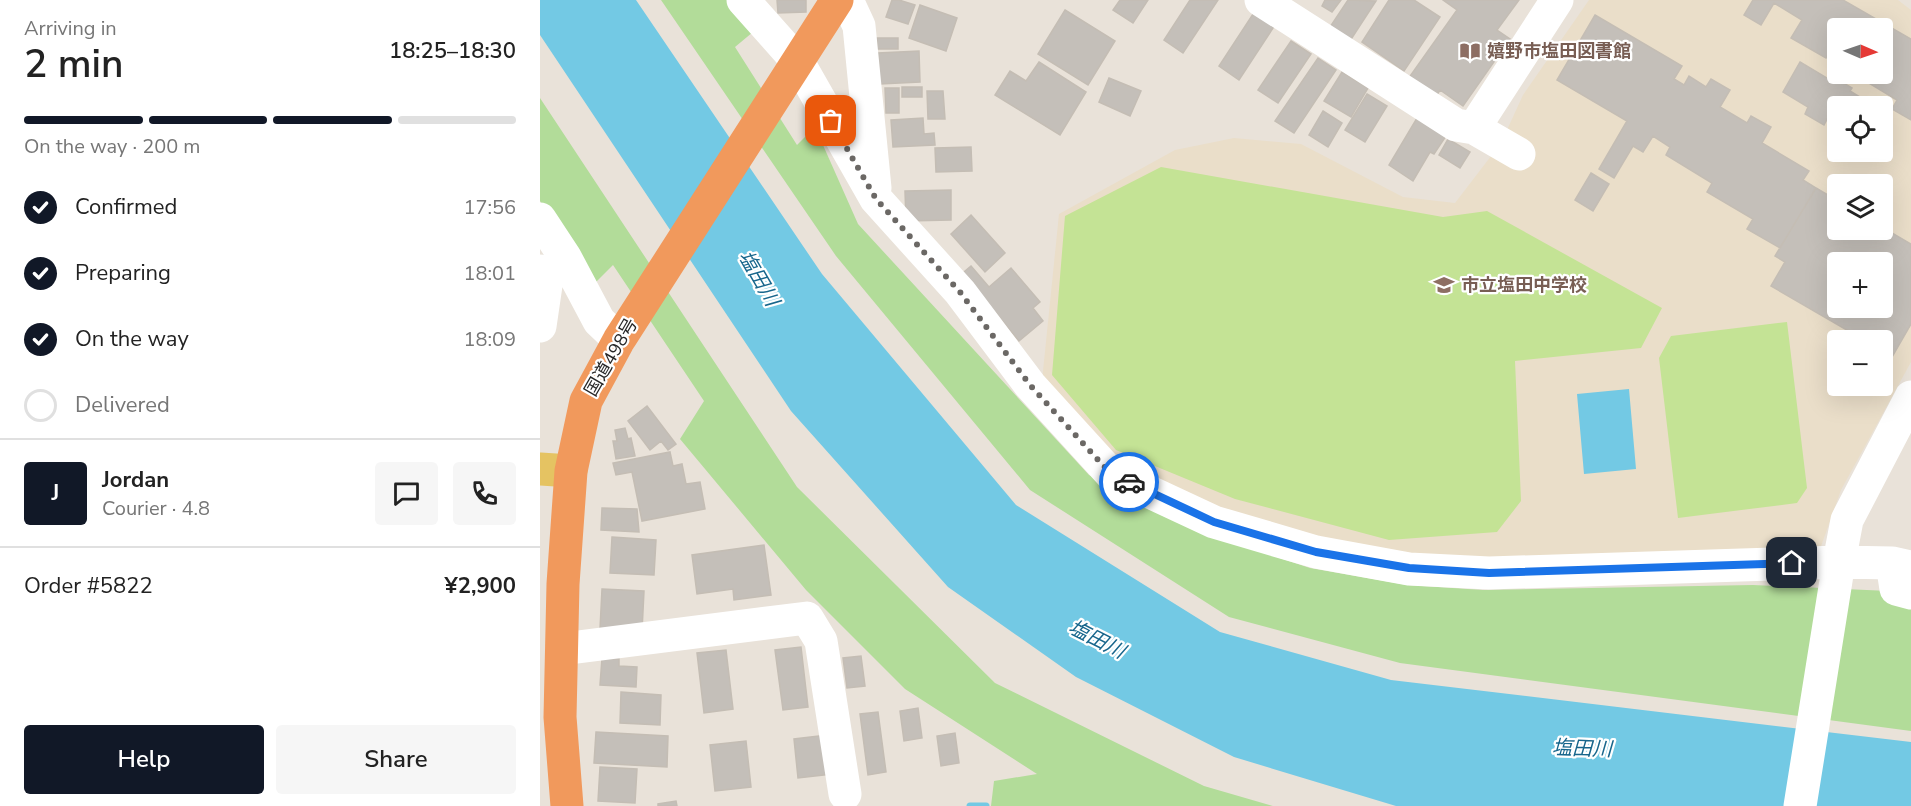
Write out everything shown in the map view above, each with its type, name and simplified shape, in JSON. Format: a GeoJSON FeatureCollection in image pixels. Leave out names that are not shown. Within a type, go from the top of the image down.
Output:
{"type":"FeatureCollection","features":[{"type":"Feature","properties":{"kind":"highway","name":"国道498号"},"geometry":{"type":"LineString","coordinates":[[567,806],[560,717],[563,584],[555,470],[586,401],[619,340],[837,0]]}},
{"type":"Feature","properties":{"kind":"street"},"geometry":{"type":"LineString","coordinates":[[743,0],[798,62],[876,199],[960,292],[1030,385],[1111,474],[1214,522],[1316,552],[1409,568],[1489,573],[1837,570],[1901,565],[1896,589],[1911,593]]}},
{"type":"Feature","properties":{"kind":"street"},"geometry":{"type":"LineString","coordinates":[[846,0],[860,26],[876,199]]}},
{"type":"Feature","properties":{"kind":"street"},"geometry":{"type":"LineString","coordinates":[[1261,0],[1456,125],[1473,128],[1519,154]]}},
{"type":"Feature","properties":{"kind":"street"},"geometry":{"type":"LineString","coordinates":[[1473,128],[1557,0]]}},
{"type":"Feature","properties":{"kind":"street"},"geometry":{"type":"LineString","coordinates":[[540,219],[565,257],[599,321],[619,340]]}},
{"type":"Feature","properties":{"kind":"street"},"geometry":{"type":"LineString","coordinates":[[540,271],[546,285],[540,326]]}},
{"type":"Feature","properties":{"kind":"street"},"geometry":{"type":"LineString","coordinates":[[1800,806],[1847,520],[1911,397]]}},
{"type":"Feature","properties":{"kind":"street"},"geometry":{"type":"LineString","coordinates":[[562,649],[807,618],[821,641],[844,794]]}},
{"type":"Feature","properties":{"kind":"shaded area","name":"市立塩田中学校"},"geometry":{"type":"Polygon","coordinates":[[[1589,0],[1898,0],[1911,10],[1911,362],[1893,395],[1893,330],[1827,330],[1827,396],[1892,396],[1841,490],[1819,552],[1527,562],[1412,557],[1321,538],[1227,512],[1115,460],[1042,381],[1059,214],[1175,150],[1234,138],[1301,144],[1403,197],[1455,203],[1501,143],[1523,95],[1589,0]]]}},
{"type":"Feature","properties":{"kind":"green space"},"geometry":{"type":"Polygon","coordinates":[[[661,0],[731,0],[753,32],[735,47],[797,145],[815,127],[858,224],[1089,475],[1205,533],[1310,568],[1407,585],[1483,590],[1753,585],[1911,592],[1911,731],[1400,663],[1229,617],[1030,490],[836,256],[661,0]]]}},
{"type":"Feature","properties":{"kind":"green space"},"geometry":{"type":"Polygon","coordinates":[[[540,98],[797,487],[995,683],[1204,786],[1273,806],[991,806],[994,781],[1037,774],[905,689],[806,590],[680,439],[704,401],[613,265],[595,283],[540,201],[540,98]]]}},
{"type":"Feature","properties":{"kind":"green space"},"geometry":{"type":"Polygon","coordinates":[[[1161,167],[1443,217],[1487,211],[1662,308],[1641,348],[1515,361],[1521,501],[1497,532],[1389,540],[1235,499],[1116,450],[1052,375],[1065,216],[1161,167]]]}},
{"type":"Feature","properties":{"kind":"green space"},"geometry":{"type":"Polygon","coordinates":[[[1787,322],[1807,488],[1797,503],[1678,518],[1659,358],[1671,336],[1787,322]]]}},
{"type":"Feature","properties":{"kind":"water","name":"塩田川"},"geometry":{"type":"Polygon","coordinates":[[[540,0],[636,0],[822,274],[1016,505],[1220,632],[1391,680],[1911,742],[1911,806],[1396,806],[1234,757],[1076,677],[948,587],[791,411],[540,35],[540,0]]]}},
{"type":"Feature","properties":{"kind":"water"},"geometry":{"type":"Polygon","coordinates":[[[1629,389],[1636,469],[1584,474],[1577,394],[1629,389]]]}},
{"type":"Feature","properties":{"kind":"building"},"geometry":{"type":"Polygon","coordinates":[[[777,0],[806,0],[806,12],[778,13],[777,0]]]}},
{"type":"Feature","properties":{"kind":"building"},"geometry":{"type":"Polygon","coordinates":[[[892,0],[915,5],[908,24],[886,17],[892,0]]]}},
{"type":"Feature","properties":{"kind":"building"},"geometry":{"type":"Polygon","coordinates":[[[1120,0],[1148,0],[1133,23],[1113,10],[1120,0]]]}},
{"type":"Feature","properties":{"kind":"building"},"geometry":{"type":"Polygon","coordinates":[[[1190,0],[1218,0],[1183,53],[1164,40],[1190,0]]]}},
{"type":"Feature","properties":{"kind":"building"},"geometry":{"type":"Polygon","coordinates":[[[1325,0],[1341,0],[1332,12],[1322,6],[1325,0]]]}},
{"type":"Feature","properties":{"kind":"building"},"geometry":{"type":"Polygon","coordinates":[[[1348,0],[1376,1],[1348,44],[1328,30],[1348,0]]]}},
{"type":"Feature","properties":{"kind":"building"},"geometry":{"type":"Polygon","coordinates":[[[1389,0],[1414,0],[1440,17],[1404,71],[1362,42],[1389,0]]]}},
{"type":"Feature","properties":{"kind":"building"},"geometry":{"type":"Polygon","coordinates":[[[1443,0],[1519,0],[1497,30],[1510,39],[1463,106],[1440,90],[1435,98],[1408,79],[1457,10],[1443,0]]]}},
{"type":"Feature","properties":{"kind":"building"},"geometry":{"type":"Polygon","coordinates":[[[1753,0],[1843,0],[1874,18],[1827,18],[1826,58],[1791,38],[1802,20],[1774,3],[1761,25],[1744,15],[1753,0]]]}},
{"type":"Feature","properties":{"kind":"building"},"geometry":{"type":"Polygon","coordinates":[[[920,5],[957,18],[946,51],[909,38],[920,5]]]}},
{"type":"Feature","properties":{"kind":"building"},"geometry":{"type":"Polygon","coordinates":[[[1065,10],[1115,41],[1088,85],[1038,54],[1065,10]]]}},
{"type":"Feature","properties":{"kind":"building"},"geometry":{"type":"Polygon","coordinates":[[[1255,11],[1275,25],[1239,80],[1219,66],[1255,11]]]}},
{"type":"Feature","properties":{"kind":"building"},"geometry":{"type":"Polygon","coordinates":[[[1595,15],[1682,66],[1674,79],[1684,85],[1689,76],[1706,87],[1711,79],[1730,90],[1720,107],[1747,123],[1751,116],[1771,127],[1762,143],[1809,171],[1803,180],[1816,188],[1780,248],[1747,229],[1753,219],[1707,192],[1712,183],[1666,155],[1670,147],[1653,136],[1643,152],[1633,146],[1614,178],[1599,169],[1627,121],[1557,80],[1595,15]]]}},
{"type":"Feature","properties":{"kind":"building"},"geometry":{"type":"Polygon","coordinates":[[[1893,29],[1911,39],[1911,120],[1893,110],[1897,100],[1870,84],[1893,84],[1893,29]]]}},
{"type":"Feature","properties":{"kind":"building"},"geometry":{"type":"Polygon","coordinates":[[[877,38],[898,38],[898,49],[877,49],[877,38]]]}},
{"type":"Feature","properties":{"kind":"building"},"geometry":{"type":"Polygon","coordinates":[[[1291,41],[1311,54],[1278,103],[1258,90],[1291,41]]]}},
{"type":"Feature","properties":{"kind":"building"},"geometry":{"type":"Polygon","coordinates":[[[919,51],[920,82],[880,84],[878,53],[919,51]]]}},
{"type":"Feature","properties":{"kind":"building"},"geometry":{"type":"Polygon","coordinates":[[[1318,58],[1336,70],[1294,133],[1275,121],[1318,58]]]}},
{"type":"Feature","properties":{"kind":"building"},"geometry":{"type":"Polygon","coordinates":[[[1039,62],[1086,92],[1060,135],[995,95],[1010,71],[1026,81],[1039,62]]]}},
{"type":"Feature","properties":{"kind":"building"},"geometry":{"type":"Polygon","coordinates":[[[1800,62],[1827,78],[1827,84],[1845,84],[1852,88],[1850,91],[1858,96],[1827,96],[1827,119],[1824,125],[1805,114],[1808,107],[1783,92],[1800,62]]]}},
{"type":"Feature","properties":{"kind":"building"},"geometry":{"type":"Polygon","coordinates":[[[1342,72],[1368,88],[1351,117],[1324,101],[1342,72]]]}},
{"type":"Feature","properties":{"kind":"building"},"geometry":{"type":"Polygon","coordinates":[[[1109,78],[1141,91],[1130,116],[1099,102],[1109,78]]]}},
{"type":"Feature","properties":{"kind":"building"},"geometry":{"type":"Polygon","coordinates":[[[902,87],[922,87],[922,97],[902,97],[902,87]]]}},
{"type":"Feature","properties":{"kind":"building"},"geometry":{"type":"Polygon","coordinates":[[[885,88],[899,88],[899,113],[886,113],[885,88]]]}},
{"type":"Feature","properties":{"kind":"building"},"geometry":{"type":"Polygon","coordinates":[[[927,91],[943,91],[945,119],[928,119],[927,91]]]}},
{"type":"Feature","properties":{"kind":"building"},"geometry":{"type":"Polygon","coordinates":[[[1367,94],[1387,106],[1365,142],[1345,130],[1367,94]]]}},
{"type":"Feature","properties":{"kind":"building"},"geometry":{"type":"Polygon","coordinates":[[[1323,111],[1342,123],[1328,147],[1309,135],[1323,111]]]}},
{"type":"Feature","properties":{"kind":"building"},"geometry":{"type":"Polygon","coordinates":[[[923,118],[924,134],[934,133],[935,145],[893,147],[891,120],[923,118]]]}},
{"type":"Feature","properties":{"kind":"building"},"geometry":{"type":"Polygon","coordinates":[[[1417,118],[1446,136],[1434,154],[1430,152],[1413,181],[1389,165],[1417,118]]]}},
{"type":"Feature","properties":{"kind":"building"},"geometry":{"type":"Polygon","coordinates":[[[1448,139],[1470,152],[1460,168],[1439,155],[1448,139]]]}},
{"type":"Feature","properties":{"kind":"building"},"geometry":{"type":"Polygon","coordinates":[[[971,147],[972,171],[936,172],[935,148],[971,147]]]}},
{"type":"Feature","properties":{"kind":"building"},"geometry":{"type":"Polygon","coordinates":[[[1591,173],[1609,184],[1593,211],[1575,200],[1591,173]]]}},
{"type":"Feature","properties":{"kind":"building"},"geometry":{"type":"Polygon","coordinates":[[[1816,188],[1827,194],[1827,240],[1893,240],[1893,233],[1911,244],[1911,324],[1893,355],[1893,330],[1847,330],[1771,286],[1785,262],[1775,256],[1816,188]]]}},
{"type":"Feature","properties":{"kind":"building"},"geometry":{"type":"Polygon","coordinates":[[[951,190],[951,220],[906,221],[905,191],[951,190]]]}},
{"type":"Feature","properties":{"kind":"building"},"geometry":{"type":"Polygon","coordinates":[[[971,215],[1005,253],[985,272],[951,234],[971,215]]]}},
{"type":"Feature","properties":{"kind":"building"},"geometry":{"type":"Polygon","coordinates":[[[971,266],[989,287],[1011,268],[1040,302],[1033,308],[1043,321],[1019,341],[985,300],[958,277],[971,266]]]}},
{"type":"Feature","properties":{"kind":"building"},"geometry":{"type":"Polygon","coordinates":[[[647,406],[676,444],[668,450],[661,441],[650,450],[628,421],[647,406]]]}},
{"type":"Feature","properties":{"kind":"building"},"geometry":{"type":"Polygon","coordinates":[[[625,428],[628,439],[631,438],[635,456],[616,459],[613,441],[617,441],[615,430],[625,428]]]}},
{"type":"Feature","properties":{"kind":"building"},"geometry":{"type":"Polygon","coordinates":[[[670,452],[673,466],[682,464],[686,484],[700,482],[705,509],[642,521],[632,472],[616,475],[613,463],[670,452]]]}},
{"type":"Feature","properties":{"kind":"building"},"geometry":{"type":"Polygon","coordinates":[[[602,508],[637,509],[639,532],[601,530],[602,508]]]}},
{"type":"Feature","properties":{"kind":"building"},"geometry":{"type":"Polygon","coordinates":[[[612,537],[656,540],[654,575],[610,573],[612,537]]]}},
{"type":"Feature","properties":{"kind":"building"},"geometry":{"type":"Polygon","coordinates":[[[764,545],[771,595],[734,600],[733,589],[697,594],[692,555],[764,545]]]}},
{"type":"Feature","properties":{"kind":"building"},"geometry":{"type":"Polygon","coordinates":[[[602,589],[644,591],[642,631],[600,629],[602,589]]]}},
{"type":"Feature","properties":{"kind":"building"},"geometry":{"type":"Polygon","coordinates":[[[801,647],[808,707],[783,710],[775,650],[801,647]]]}},
{"type":"Feature","properties":{"kind":"building"},"geometry":{"type":"Polygon","coordinates":[[[726,650],[733,709],[704,713],[697,653],[726,650]]]}},
{"type":"Feature","properties":{"kind":"building"},"geometry":{"type":"Polygon","coordinates":[[[861,656],[865,686],[847,688],[843,658],[861,656]]]}},
{"type":"Feature","properties":{"kind":"building"},"geometry":{"type":"Polygon","coordinates":[[[602,658],[619,659],[619,666],[637,667],[636,687],[600,685],[602,658]]]}},
{"type":"Feature","properties":{"kind":"building"},"geometry":{"type":"Polygon","coordinates":[[[621,692],[661,695],[660,725],[620,723],[621,692]]]}},
{"type":"Feature","properties":{"kind":"building"},"geometry":{"type":"Polygon","coordinates":[[[918,708],[922,738],[904,741],[900,711],[918,708]]]}},
{"type":"Feature","properties":{"kind":"building"},"geometry":{"type":"Polygon","coordinates":[[[878,712],[886,772],[868,775],[860,714],[878,712]]]}},
{"type":"Feature","properties":{"kind":"building"},"geometry":{"type":"Polygon","coordinates":[[[596,732],[668,736],[667,767],[594,763],[596,732]]]}},
{"type":"Feature","properties":{"kind":"building"},"geometry":{"type":"Polygon","coordinates":[[[955,733],[959,763],[941,766],[937,736],[955,733]]]}},
{"type":"Feature","properties":{"kind":"building"},"geometry":{"type":"Polygon","coordinates":[[[827,735],[832,774],[798,778],[794,739],[827,735]]]}},
{"type":"Feature","properties":{"kind":"building"},"geometry":{"type":"Polygon","coordinates":[[[746,741],[751,787],[715,791],[710,745],[746,741]]]}},
{"type":"Feature","properties":{"kind":"building"},"geometry":{"type":"Polygon","coordinates":[[[600,767],[637,769],[635,803],[598,801],[600,767]]]}},
{"type":"Feature","properties":{"kind":"building"},"geometry":{"type":"Polygon","coordinates":[[[676,801],[677,806],[658,806],[658,804],[676,801]]]}},
{"type":"Feature","properties":{"kind":"waterway"},"geometry":{"type":"LineString","coordinates":[[970,806],[986,806]]}},
{"type":"Feature","properties":{"kind":"way so far"},"geometry":{"type":"LineString","coordinates":[[831,121],[876,199],[960,292],[1030,385],[1111,474],[1129,482]]}},
{"type":"Feature","properties":{"kind":"place","name":"嬉野市塩田図書館"},"geometry":{"type":"Point","coordinates":[1470,51]}},
{"type":"Feature","properties":{"kind":"place","name":"市立塩田中学校"},"geometry":{"type":"Point","coordinates":[1444,285]}},
{"type":"Feature","properties":{"kind":"route"},"geometry":{"type":"LineString","coordinates":[[1129,482],[1214,522],[1316,552],[1409,568],[1489,573],[1792,563]]}}]}
